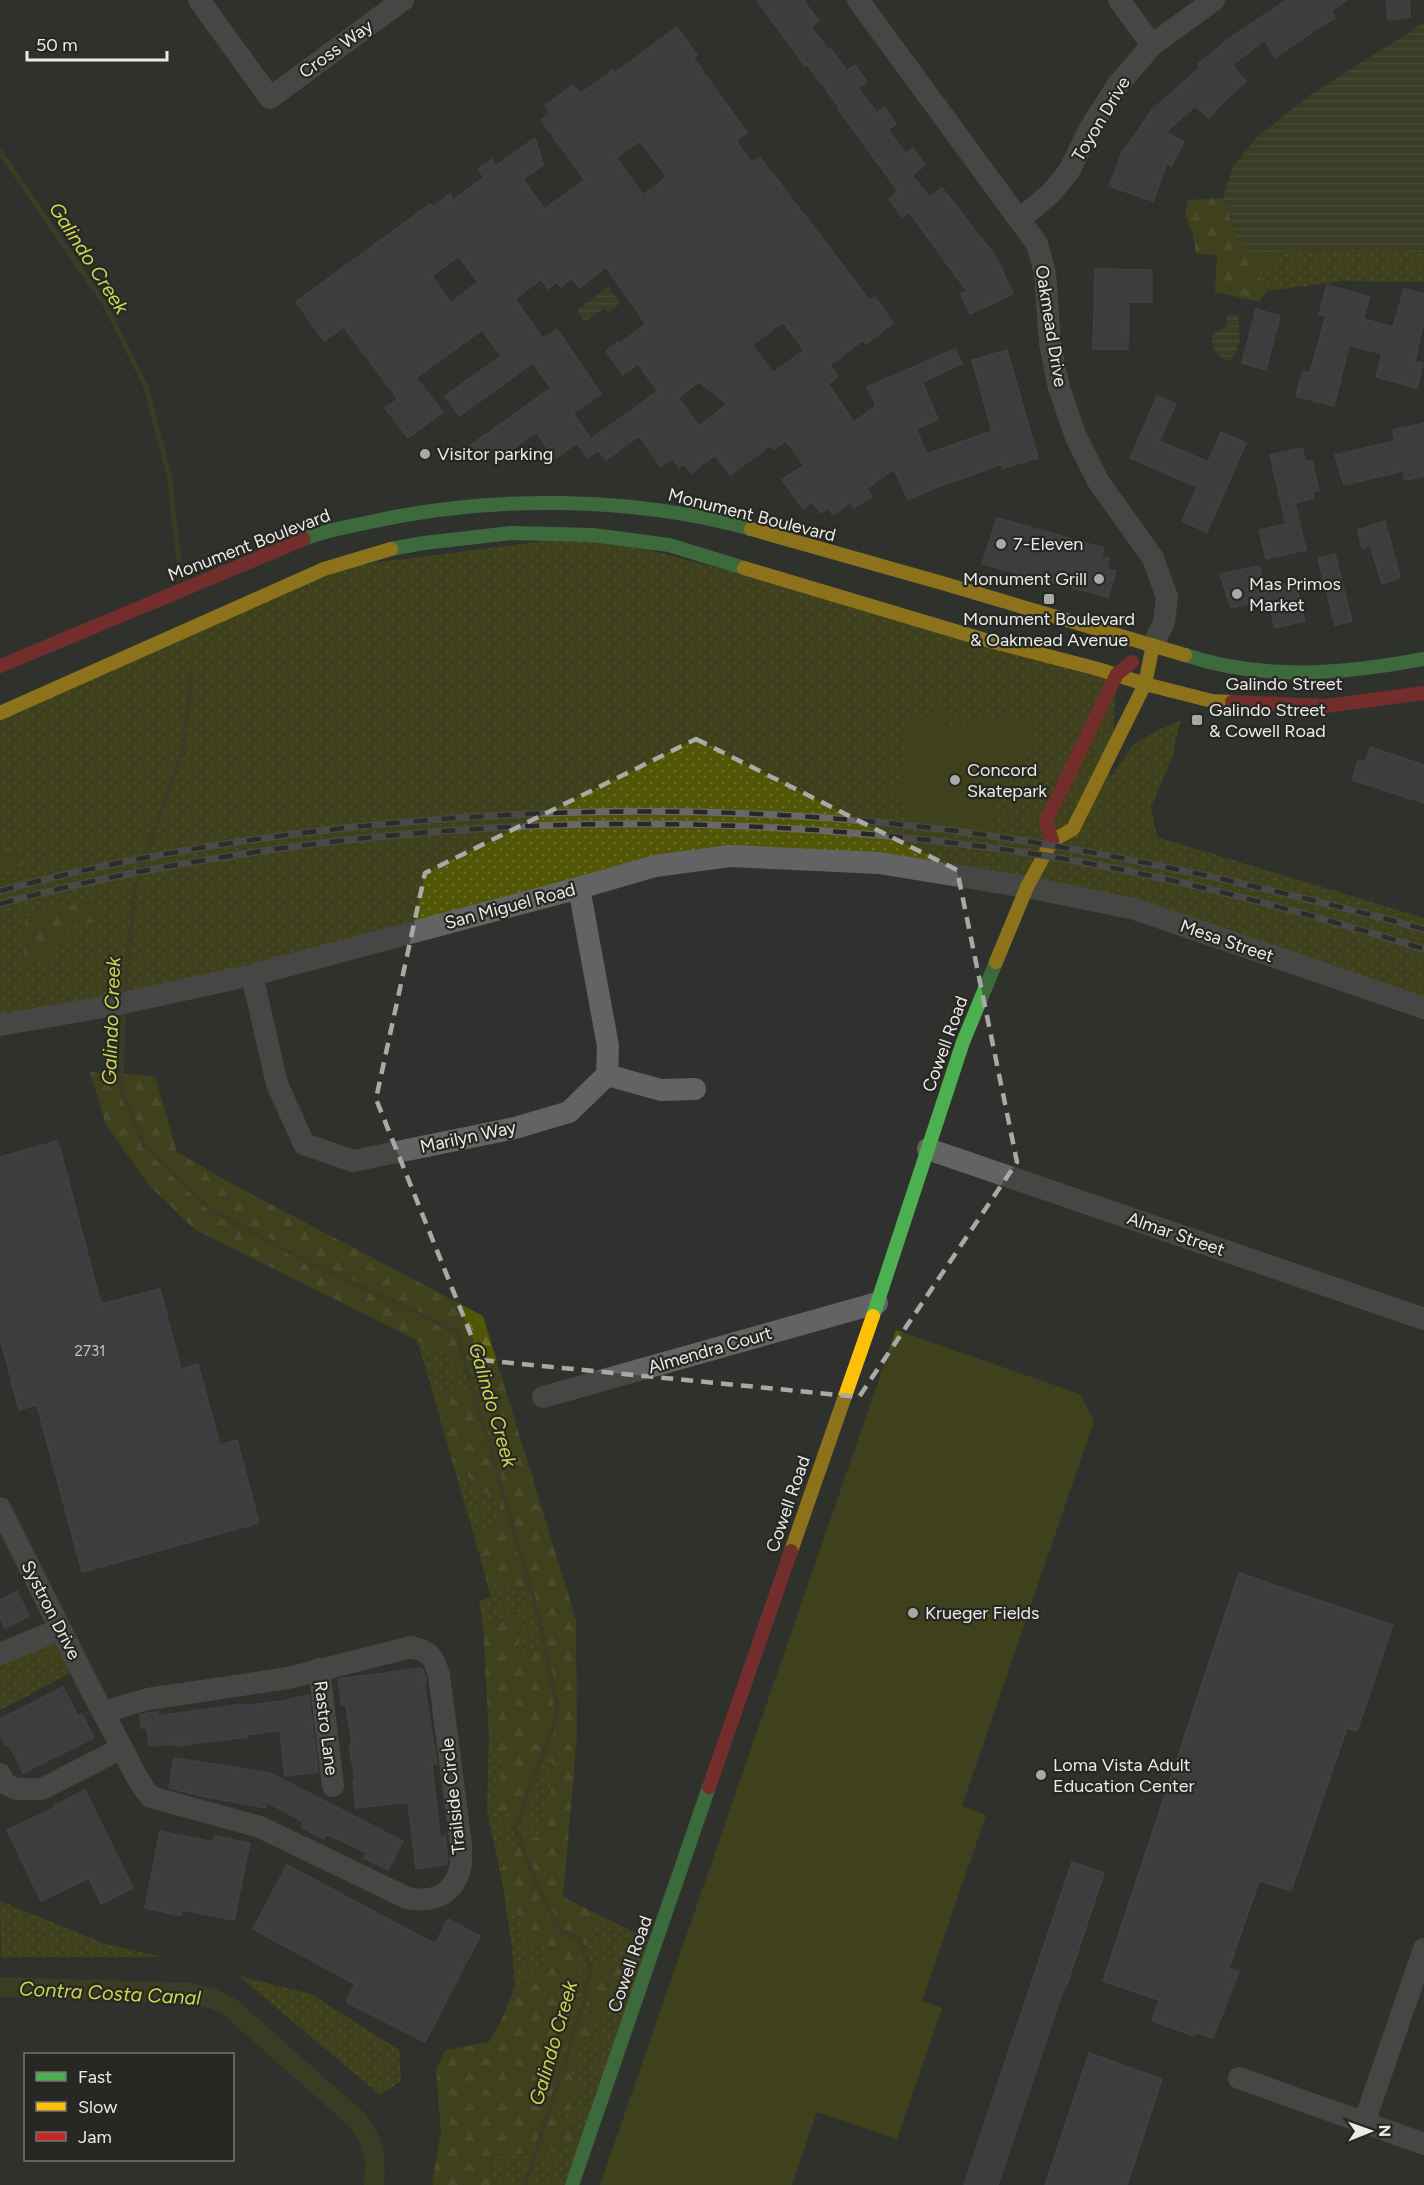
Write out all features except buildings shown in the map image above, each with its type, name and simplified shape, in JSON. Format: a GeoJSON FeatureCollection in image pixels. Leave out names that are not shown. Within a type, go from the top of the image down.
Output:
{"type":"FeatureCollection","features":[{"type":"Feature","properties":{"kind":"main road","name":"Monument Boulevard"},"geometry":{"type":"LineString","coordinates":[[0,666],[319,533],[412,512],[501,504],[591,504],[672,511],[744,527],[1153,645]]}},
{"type":"Feature","properties":{"kind":"main road"},"geometry":{"type":"LineString","coordinates":[[0,713],[324,569],[376,552],[424,543],[511,534],[593,535],[669,545],[982,639],[1117,674],[1144,684]]}},
{"type":"Feature","properties":{"kind":"main road","name":"Galindo Street"},"geometry":{"type":"LineString","coordinates":[[1153,645],[1205,662],[1260,671],[1337,672],[1372,669],[1424,659]]}},
{"type":"Feature","properties":{"kind":"main road"},"geometry":{"type":"LineString","coordinates":[[1052,841],[1046,821],[1117,674],[1153,645]]}},
{"type":"Feature","properties":{"kind":"main road","name":"Cowell Road"},"geometry":{"type":"LineString","coordinates":[[572,2185],[877,1303],[963,1042],[1027,887],[1052,841],[1073,829],[1144,684],[1153,645]]}},
{"type":"Feature","properties":{"kind":"main road","name":"Galindo Street"},"geometry":{"type":"LineString","coordinates":[[1144,684],[1212,701],[1326,706],[1424,693]]}},
{"type":"Feature","properties":{"kind":"street","name":"Cross Way"},"geometry":{"type":"LineString","coordinates":[[199,0],[270,98],[403,0]]}},
{"type":"Feature","properties":{"kind":"street","name":"Oakmead Drive"},"geometry":{"type":"LineString","coordinates":[[858,0],[1037,244],[1045,273],[1052,354],[1059,388],[1076,437],[1098,481],[1153,558],[1167,597],[1164,622],[1153,645]]}},
{"type":"Feature","properties":{"kind":"street"},"geometry":{"type":"LineString","coordinates":[[1119,0],[1152,45]]}},
{"type":"Feature","properties":{"kind":"street","name":"Toyon Drive"},"geometry":{"type":"LineString","coordinates":[[1020,219],[1051,193],[1069,171],[1089,130],[1116,86],[1152,45],[1214,0]]}},
{"type":"Feature","properties":{"kind":"street","name":"San Miguel Road"},"geometry":{"type":"LineString","coordinates":[[0,1025],[109,1006],[252,975],[654,866],[730,856],[879,863],[1027,887]]}},
{"type":"Feature","properties":{"kind":"street","name":"Mesa Street"},"geometry":{"type":"LineString","coordinates":[[1027,887],[1135,909],[1424,1008]]}},
{"type":"Feature","properties":{"kind":"street"},"geometry":{"type":"LineString","coordinates":[[579,888],[608,1046],[607,1076],[661,1090],[695,1089]]}},
{"type":"Feature","properties":{"kind":"street","name":"Marilyn Way"},"geometry":{"type":"LineString","coordinates":[[252,975],[277,1084],[304,1144],[353,1161],[515,1128],[568,1112],[607,1076]]}},
{"type":"Feature","properties":{"kind":"street","name":"Almar Street"},"geometry":{"type":"LineString","coordinates":[[928,1149],[1424,1319]]}},
{"type":"Feature","properties":{"kind":"street","name":"Almendra Court"},"geometry":{"type":"LineString","coordinates":[[543,1397],[877,1303]]}},
{"type":"Feature","properties":{"kind":"street","name":"Systron Drive"},"geometry":{"type":"LineString","coordinates":[[0,1508],[103,1712]]}},
{"type":"Feature","properties":{"kind":"street"},"geometry":{"type":"LineString","coordinates":[[0,1654],[60,1629]]}},
{"type":"Feature","properties":{"kind":"street","name":"Trailside Circle"},"geometry":{"type":"LineString","coordinates":[[411,1647],[423,1650],[434,1657],[439,1675],[461,1845],[460,1868],[452,1886],[439,1898],[421,1901],[407,1898],[260,1827],[151,1797],[143,1788],[103,1712],[148,1699],[288,1678],[411,1647]]}},
{"type":"Feature","properties":{"kind":"street","name":"Rastro Lane"},"geometry":{"type":"LineString","coordinates":[[319,1669],[333,1786]]}},
{"type":"Feature","properties":{"kind":"street"},"geometry":{"type":"LineString","coordinates":[[0,1774],[4,1783],[16,1789],[42,1789],[122,1748]]}},
{"type":"Feature","properties":{"kind":"street"},"geometry":{"type":"LineString","coordinates":[[1364,2123],[1424,1949]]}},
{"type":"Feature","properties":{"kind":"street"},"geometry":{"type":"LineString","coordinates":[[1239,2078],[1424,2144]]}},
{"type":"Feature","properties":{"kind":"highlighted area"},"geometry":{"type":"Polygon","coordinates":[[[696,739],[957,870],[1017,1162],[859,1397],[481,1360],[376,1099],[425,873],[696,739]]]}},
{"type":"Feature","properties":{"kind":"green space"},"geometry":{"type":"Polygon","coordinates":[[[1223,198],[1238,240],[1254,253],[1281,252],[1260,277],[1267,291],[1259,302],[1215,292],[1217,256],[1196,253],[1193,234],[1185,215],[1188,200],[1223,198]]]}},
{"type":"Feature","properties":{"kind":"green space"},"geometry":{"type":"Polygon","coordinates":[[[1376,248],[1424,253],[1424,282],[1343,281],[1267,291],[1260,277],[1281,252],[1376,248]]]}},
{"type":"Feature","properties":{"kind":"green space"},"geometry":{"type":"Polygon","coordinates":[[[593,535],[1117,674],[1110,778],[1133,745],[1158,730],[1180,721],[1172,758],[1151,807],[1157,837],[1424,918],[1424,1008],[1027,887],[730,856],[0,1025],[0,713],[324,569],[593,535]]]}},
{"type":"Feature","properties":{"kind":"green space","name":"Concord Skatepark"},"geometry":{"type":"Polygon","coordinates":[[[933,709],[944,711],[948,719],[947,724],[965,729],[973,721],[984,724],[1000,716],[1032,725],[1025,756],[989,822],[994,825],[991,832],[911,823],[896,793],[909,744],[903,740],[902,733],[908,727],[913,727],[916,716],[927,719],[933,709]]]}},
{"type":"Feature","properties":{"kind":"green space"},"geometry":{"type":"Polygon","coordinates":[[[0,848],[22,851],[23,869],[0,875],[0,848]]]}},
{"type":"Feature","properties":{"kind":"green space"},"geometry":{"type":"Polygon","coordinates":[[[89,900],[100,915],[83,928],[64,922],[63,946],[24,969],[25,918],[89,900]]]}},
{"type":"Feature","properties":{"kind":"green space"},"geometry":{"type":"Polygon","coordinates":[[[90,1072],[155,1076],[177,1152],[236,1186],[483,1316],[576,1620],[577,1735],[563,1897],[601,1916],[573,1968],[574,2002],[564,2028],[591,2017],[592,2042],[575,2052],[570,2072],[580,2095],[563,2119],[585,2148],[495,2156],[490,2185],[433,2185],[432,2183],[441,2132],[436,2069],[445,2050],[489,2042],[502,2019],[515,1986],[553,1962],[546,1944],[530,1939],[503,1886],[503,1849],[539,1836],[549,1812],[553,1765],[546,1749],[515,1828],[509,1812],[487,1810],[506,1764],[489,1737],[483,1624],[520,1614],[519,1656],[545,1647],[531,1591],[487,1582],[474,1535],[509,1515],[452,1461],[433,1393],[474,1395],[487,1375],[194,1229],[150,1186],[106,1125],[90,1072]]]}},
{"type":"Feature","properties":{"kind":"green space","name":"Krueger Fields"},"geometry":{"type":"Polygon","coordinates":[[[896,1330],[1080,1394],[1094,1421],[962,1806],[986,1815],[922,2001],[942,2008],[897,2139],[817,2112],[792,2185],[600,2185],[896,1330]]]}},
{"type":"Feature","properties":{"kind":"green space"},"geometry":{"type":"Polygon","coordinates":[[[417,1340],[487,1375],[475,1396],[433,1393],[417,1340]]]}},
{"type":"Feature","properties":{"kind":"green space"},"geometry":{"type":"Polygon","coordinates":[[[452,1461],[509,1515],[474,1535],[452,1461]]]}},
{"type":"Feature","properties":{"kind":"green space"},"geometry":{"type":"Polygon","coordinates":[[[487,1582],[532,1591],[545,1647],[519,1656],[520,1614],[483,1624],[479,1601],[491,1597],[487,1582]]]}},
{"type":"Feature","properties":{"kind":"green space"},"geometry":{"type":"Polygon","coordinates":[[[60,1629],[80,1668],[0,1710],[0,1654],[60,1629]]]}},
{"type":"Feature","properties":{"kind":"green space"},"geometry":{"type":"Polygon","coordinates":[[[489,1737],[506,1764],[487,1810],[489,1737]]]}},
{"type":"Feature","properties":{"kind":"green space"},"geometry":{"type":"Polygon","coordinates":[[[545,1748],[553,1765],[549,1812],[539,1836],[546,1944],[553,1962],[515,1986],[503,1886],[487,1810],[509,1812],[515,1828],[545,1748]]]}},
{"type":"Feature","properties":{"kind":"green space"},"geometry":{"type":"Polygon","coordinates":[[[0,1901],[106,1944],[162,1957],[1,1957],[0,1901]]]}},
{"type":"Feature","properties":{"kind":"green space"},"geometry":{"type":"Polygon","coordinates":[[[601,1916],[656,1943],[572,2185],[490,2185],[495,2156],[527,2153],[563,2118],[580,2095],[570,2072],[575,2052],[591,2018],[564,2028],[574,2002],[573,1968],[601,1916]]]}},
{"type":"Feature","properties":{"kind":"green space"},"geometry":{"type":"Polygon","coordinates":[[[628,1957],[636,2000],[591,2017],[584,2002],[590,1968],[628,1957]]]}},
{"type":"Feature","properties":{"kind":"green space"},"geometry":{"type":"Polygon","coordinates":[[[239,1976],[311,1994],[399,2050],[401,2081],[380,2095],[239,1976]]]}},
{"type":"Feature","properties":{"kind":"shaded area"},"geometry":{"type":"Polygon","coordinates":[[[1424,23],[1424,253],[1375,248],[1254,253],[1238,240],[1223,198],[1234,165],[1257,137],[1310,95],[1424,23]]]}},
{"type":"Feature","properties":{"kind":"shaded area"},"geometry":{"type":"Polygon","coordinates":[[[608,287],[620,303],[608,312],[604,308],[585,322],[577,310],[608,287]]]}},
{"type":"Feature","properties":{"kind":"shaded area"},"geometry":{"type":"Polygon","coordinates":[[[1238,314],[1240,340],[1231,362],[1216,352],[1212,335],[1227,326],[1227,315],[1238,314]]]}},
{"type":"Feature","properties":{"kind":"waterway","name":"Galindo Creek"},"geometry":{"type":"LineString","coordinates":[[0,152],[104,303],[146,387],[169,475],[179,561]]}},
{"type":"Feature","properties":{"kind":"waterway","name":"Galindo Creek"},"geometry":{"type":"LineString","coordinates":[[124,996],[135,890],[155,827],[183,752],[192,672]]}},
{"type":"Feature","properties":{"kind":"waterway","name":"Galindo Creek"},"geometry":{"type":"LineString","coordinates":[[123,1008],[121,1091],[145,1146],[211,1210],[310,1263],[456,1331],[539,1618],[558,1713],[515,1828],[538,1888],[560,1930],[579,1939],[590,1968],[584,2002],[525,2185]]}},
{"type":"Feature","properties":{"kind":"waterway","name":"Contra Costa Canal"},"geometry":{"type":"LineString","coordinates":[[0,1987],[188,1993],[214,1999],[231,2008],[356,2119],[371,2142],[375,2166],[374,2185]]}},
{"type":"Feature","properties":{"kind":"railway"},"geometry":{"type":"LineString","coordinates":[[0,891],[162,854],[327,830],[412,821],[582,812],[753,814],[838,819],[1007,838],[1112,856],[1217,878],[1424,929]]}},
{"type":"Feature","properties":{"kind":"railway"},"geometry":{"type":"LineString","coordinates":[[0,904],[62,888],[155,869],[249,853],[343,841],[530,826],[719,825],[907,838],[1055,857],[1214,890],[1424,949]]}},
{"type":"Feature","properties":{"kind":"traffic: fast"},"geometry":{"type":"LineString","coordinates":[[304,539],[337,529],[416,513],[512,504],[561,503],[659,510],[751,529]]}},
{"type":"Feature","properties":{"kind":"traffic: fast"},"geometry":{"type":"LineString","coordinates":[[391,549],[511,533],[593,535],[669,545],[744,568]]}},
{"type":"Feature","properties":{"kind":"traffic: fast"},"geometry":{"type":"LineString","coordinates":[[1185,655],[1244,669],[1274,672],[1334,671],[1424,659]]}},
{"type":"Feature","properties":{"kind":"traffic: fast"},"geometry":{"type":"LineString","coordinates":[[873,1316],[963,1042],[996,962]]}},
{"type":"Feature","properties":{"kind":"traffic: fast"},"geometry":{"type":"LineString","coordinates":[[572,2185],[709,1787]]}},
{"type":"Feature","properties":{"kind":"traffic: slow"},"geometry":{"type":"LineString","coordinates":[[751,529],[1185,655]]}},
{"type":"Feature","properties":{"kind":"traffic: slow"},"geometry":{"type":"LineString","coordinates":[[0,713],[324,569],[391,549]]}},
{"type":"Feature","properties":{"kind":"traffic: slow"},"geometry":{"type":"LineString","coordinates":[[744,568],[982,639],[1098,669],[1145,684],[1212,701],[1232,702]]}},
{"type":"Feature","properties":{"kind":"traffic: slow"},"geometry":{"type":"LineString","coordinates":[[996,962],[1027,887],[1052,841],[1073,829],[1145,684],[1153,645]]}},
{"type":"Feature","properties":{"kind":"traffic: slow"},"geometry":{"type":"LineString","coordinates":[[791,1551],[873,1316]]}},
{"type":"Feature","properties":{"kind":"traffic: jam"},"geometry":{"type":"LineString","coordinates":[[0,666],[304,539]]}},
{"type":"Feature","properties":{"kind":"traffic: jam"},"geometry":{"type":"LineString","coordinates":[[1052,841],[1046,821],[1117,674],[1132,662]]}},
{"type":"Feature","properties":{"kind":"traffic: jam"},"geometry":{"type":"LineString","coordinates":[[1232,702],[1326,706],[1424,693]]}},
{"type":"Feature","properties":{"kind":"traffic: jam"},"geometry":{"type":"LineString","coordinates":[[709,1787],[791,1551]]}},
{"type":"Feature","properties":{"kind":"place","name":"Visitor parking"},"geometry":{"type":"Point","coordinates":[425,454]}},
{"type":"Feature","properties":{"kind":"place","name":"7-Eleven"},"geometry":{"type":"Point","coordinates":[1001,544]}},
{"type":"Feature","properties":{"kind":"place","name":"Monument Grill"},"geometry":{"type":"Point","coordinates":[1099,579]}},
{"type":"Feature","properties":{"kind":"place","name":"Mas Primos Market"},"geometry":{"type":"Point","coordinates":[1237,594]}},
{"type":"Feature","properties":{"kind":"place","name":"Monument Boulevard & Oakmead Avenue"},"geometry":{"type":"Point","coordinates":[1049,599]}},
{"type":"Feature","properties":{"kind":"place","name":"Galindo Street & Cowell Road"},"geometry":{"type":"Point","coordinates":[1197,720]}},
{"type":"Feature","properties":{"kind":"place","name":"Concord Skatepark"},"geometry":{"type":"Point","coordinates":[955,780]}},
{"type":"Feature","properties":{"kind":"place","name":"Krueger Fields"},"geometry":{"type":"Point","coordinates":[913,1613]}},
{"type":"Feature","properties":{"kind":"place","name":"Loma Vista Adult Education Center"},"geometry":{"type":"Point","coordinates":[1041,1775]}}]}
